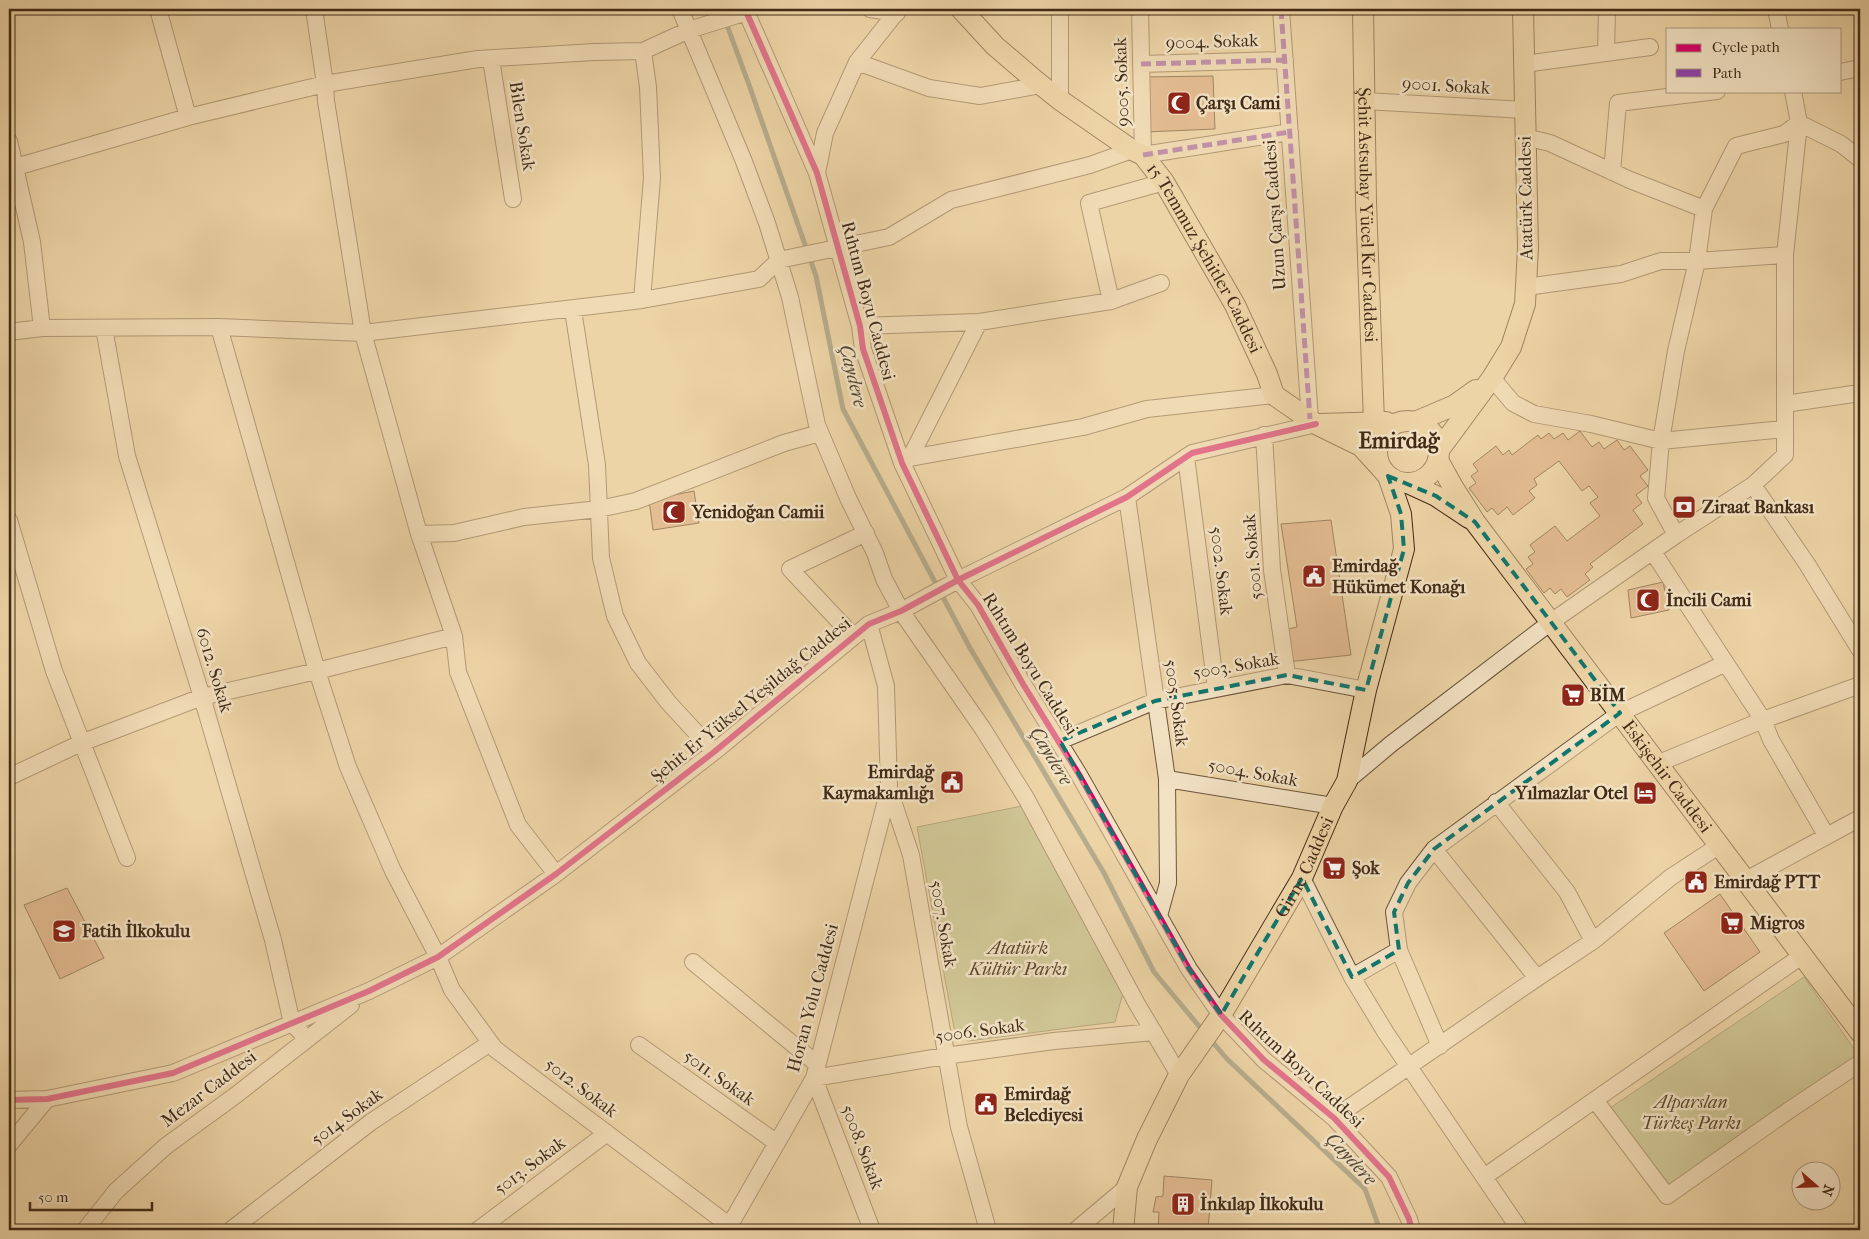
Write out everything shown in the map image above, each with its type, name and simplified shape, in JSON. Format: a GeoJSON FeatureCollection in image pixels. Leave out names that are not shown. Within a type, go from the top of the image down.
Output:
{"type":"FeatureCollection","features":[{"type":"Feature","properties":{"kind":"main road","name":"15 Temmuz Şehitler Caddesi"},"geometry":{"type":"LineString","coordinates":[[961,9],[994,46],[1060,100],[1138,152],[1164,182],[1235,305],[1267,374],[1274,395]]}},
{"type":"Feature","properties":{"kind":"main road","name":"Şehit Astsubay Yücel Kır Caddesi"},"geometry":{"type":"LineString","coordinates":[[1364,9],[1366,202],[1374,422]]}},
{"type":"Feature","properties":{"kind":"main road","name":"Atatürk Caddesi"},"geometry":{"type":"LineString","coordinates":[[1438,455],[1492,378],[1511,347],[1525,304],[1528,248],[1523,9]]}},
{"type":"Feature","properties":{"kind":"main road","name":"Atatürk Caddesi"},"geometry":{"type":"LineString","coordinates":[[1410,421],[1456,405],[1492,378]]}},
{"type":"Feature","properties":{"kind":"main road"},"geometry":{"type":"LineString","coordinates":[[1274,395],[1313,421],[1361,446],[1384,472],[1402,483],[1410,484],[1420,481],[1428,476],[1434,468],[1438,455],[1437,440],[1432,432],[1424,426],[1410,421],[1313,421]]}},
{"type":"Feature","properties":{"kind":"main road"},"geometry":{"type":"LineString","coordinates":[[1384,472],[1376,452],[1382,435],[1396,423],[1410,421]]}},
{"type":"Feature","properties":{"kind":"main road","name":"Eskişehir Caddesi"},"geometry":{"type":"LineString","coordinates":[[1438,455],[1453,487],[1475,522],[1659,763],[1860,1032]]}},
{"type":"Feature","properties":{"kind":"main road","name":"Girne Caddesi"},"geometry":{"type":"LineString","coordinates":[[1122,1230],[1127,1187],[1147,1139],[1183,1068],[1221,1015],[1302,878],[1333,806],[1347,781],[1366,690],[1404,549],[1401,514],[1384,472]]}},
{"type":"Feature","properties":{"kind":"main road","name":"Eskişehir Caddesi"},"geometry":{"type":"LineString","coordinates":[[1410,484],[1436,496],[1475,522]]}},
{"type":"Feature","properties":{"kind":"street"},"geometry":{"type":"LineString","coordinates":[[158,9],[188,117]]}},
{"type":"Feature","properties":{"kind":"street"},"geometry":{"type":"LineString","coordinates":[[314,9],[326,101],[363,333],[419,534],[454,636],[458,672],[518,825],[556,874]]}},
{"type":"Feature","properties":{"kind":"street"},"geometry":{"type":"LineString","coordinates":[[680,9],[743,159],[779,260],[790,297],[817,425],[875,552],[884,579],[901,610],[984,729],[1026,798],[1137,1004],[1154,1032],[1183,1068]]}},
{"type":"Feature","properties":{"kind":"street"},"geometry":{"type":"LineString","coordinates":[[870,9],[898,11]]}},
{"type":"Feature","properties":{"kind":"street"},"geometry":{"type":"LineString","coordinates":[[1060,9],[1060,100]]}},
{"type":"Feature","properties":{"kind":"street","name":"9005. Sokak"},"geometry":{"type":"LineString","coordinates":[[1138,152],[1141,64],[1140,9]]}},
{"type":"Feature","properties":{"kind":"street","name":"Uzun Çarşı Caddesi"},"geometry":{"type":"LineString","coordinates":[[1281,9],[1313,421]]}},
{"type":"Feature","properties":{"kind":"street"},"geometry":{"type":"LineString","coordinates":[[1606,53],[1607,9]]}},
{"type":"Feature","properties":{"kind":"street"},"geometry":{"type":"LineString","coordinates":[[1776,9],[1780,28]]}},
{"type":"Feature","properties":{"kind":"street"},"geometry":{"type":"LineString","coordinates":[[12,168],[188,117],[325,84],[491,59],[594,52],[643,51],[689,30],[746,11]]}},
{"type":"Feature","properties":{"kind":"street","name":"Rıhtım Boyu Caddesi"},"geometry":{"type":"LineString","coordinates":[[746,11],[817,173],[860,326],[863,349],[906,460],[958,580],[978,605],[1023,684],[1060,742],[1189,969],[1221,1015],[1264,1060],[1334,1118],[1389,1178],[1409,1219],[1412,1230]]}},
{"type":"Feature","properties":{"kind":"street"},"geometry":{"type":"LineString","coordinates":[[817,173],[825,133],[857,62],[898,11]]}},
{"type":"Feature","properties":{"kind":"street"},"geometry":{"type":"LineString","coordinates":[[1524,64],[1650,47]]}},
{"type":"Feature","properties":{"kind":"street"},"geometry":{"type":"LineString","coordinates":[[642,300],[652,178],[648,87],[643,51]]}},
{"type":"Feature","properties":{"kind":"street","name":"Bilen Sokak"},"geometry":{"type":"LineString","coordinates":[[491,59],[513,199]]}},
{"type":"Feature","properties":{"kind":"street","name":"9004. Sokak"},"geometry":{"type":"LineString","coordinates":[[1141,64],[1285,60]]}},
{"type":"Feature","properties":{"kind":"street"},"geometry":{"type":"LineString","coordinates":[[857,62],[929,88],[980,96],[1041,85]]}},
{"type":"Feature","properties":{"kind":"street"},"geometry":{"type":"LineString","coordinates":[[1842,72],[1860,68]]}},
{"type":"Feature","properties":{"kind":"street"},"geometry":{"type":"LineString","coordinates":[[1612,172],[1618,103],[1709,92]]}},
{"type":"Feature","properties":{"kind":"street"},"geometry":{"type":"LineString","coordinates":[[1347,781],[1391,744],[1551,622],[1676,535],[1753,485],[1785,455],[1785,255],[1799,123],[1793,92]]}},
{"type":"Feature","properties":{"kind":"street","name":"9001. Sokak"},"geometry":{"type":"LineString","coordinates":[[1365,101],[1525,110]]}},
{"type":"Feature","properties":{"kind":"street"},"geometry":{"type":"LineString","coordinates":[[1799,123],[1841,144],[1860,159]]}},
{"type":"Feature","properties":{"kind":"street"},"geometry":{"type":"LineString","coordinates":[[1676,535],[1656,498],[1662,441],[1676,351],[1697,261],[1704,210],[1736,146],[1784,134],[1799,123]]}},
{"type":"Feature","properties":{"kind":"street"},"geometry":{"type":"LineString","coordinates":[[9,332],[42,328],[219,327],[363,333],[573,310],[642,300],[759,279],[779,260],[889,237],[951,200],[1138,152],[1290,132]]}},
{"type":"Feature","properties":{"kind":"street"},"geometry":{"type":"LineString","coordinates":[[1525,136],[1550,142],[1612,172],[1704,210]]}},
{"type":"Feature","properties":{"kind":"street"},"geometry":{"type":"LineString","coordinates":[[9,141],[12,168],[32,242],[42,328]]}},
{"type":"Feature","properties":{"kind":"street"},"geometry":{"type":"LineString","coordinates":[[1111,301],[1089,203],[1164,182]]}},
{"type":"Feature","properties":{"kind":"street"},"geometry":{"type":"LineString","coordinates":[[1526,287],[1621,274],[1661,261],[1697,261],[1785,255]]}},
{"type":"Feature","properties":{"kind":"street"},"geometry":{"type":"LineString","coordinates":[[860,326],[979,322],[1111,301],[1161,283]]}},
{"type":"Feature","properties":{"kind":"street"},"geometry":{"type":"LineString","coordinates":[[573,310],[597,465],[602,558],[615,616],[638,663],[668,702],[714,752]]}},
{"type":"Feature","properties":{"kind":"street"},"geometry":{"type":"LineString","coordinates":[[906,460],[979,322]]}},
{"type":"Feature","properties":{"kind":"street","name":"5012. Sokak"},"geometry":{"type":"LineString","coordinates":[[219,327],[317,671],[348,766],[393,871],[438,956],[452,990],[495,1049],[607,1133],[728,1228]]}},
{"type":"Feature","properties":{"kind":"street","name":"6012. Sokak"},"geometry":{"type":"LineString","coordinates":[[104,328],[127,456],[202,697],[273,940],[292,1023]]}},
{"type":"Feature","properties":{"kind":"street"},"geometry":{"type":"LineString","coordinates":[[1492,378],[1513,403],[1534,414],[1591,424],[1662,441],[1784,428]]}},
{"type":"Feature","properties":{"kind":"street"},"geometry":{"type":"LineString","coordinates":[[1785,404],[1860,393]]}},
{"type":"Feature","properties":{"kind":"street"},"geometry":{"type":"LineString","coordinates":[[906,460],[1084,427],[1147,409],[1274,395]]}},
{"type":"Feature","properties":{"kind":"street","name":"Şehit Er Yüksel Yeşildağ Caddesi"},"geometry":{"type":"LineString","coordinates":[[369,991],[438,956],[556,874],[714,752],[869,624],[901,610],[1127,497],[1192,453],[1313,421]]}},
{"type":"Feature","properties":{"kind":"street"},"geometry":{"type":"LineString","coordinates":[[419,534],[454,533],[524,517],[599,509],[636,501],[784,443],[820,433]]}},
{"type":"Feature","properties":{"kind":"street","name":"5001. Sokak"},"geometry":{"type":"LineString","coordinates":[[1264,435],[1272,570],[1287,675]]}},
{"type":"Feature","properties":{"kind":"street","name":"5002. Sokak"},"geometry":{"type":"LineString","coordinates":[[1186,457],[1216,689]]}},
{"type":"Feature","properties":{"kind":"street"},"geometry":{"type":"LineString","coordinates":[[1753,485],[1807,564],[1860,650]]}},
{"type":"Feature","properties":{"kind":"street","name":"5005. Sokak"},"geometry":{"type":"LineString","coordinates":[[1127,497],[1166,779],[1168,883],[1159,916]]}},
{"type":"Feature","properties":{"kind":"street"},"geometry":{"type":"LineString","coordinates":[[9,520],[54,672],[127,858]]}},
{"type":"Feature","properties":{"kind":"street"},"geometry":{"type":"LineString","coordinates":[[853,636],[790,569],[866,534]]}},
{"type":"Feature","properties":{"kind":"street"},"geometry":{"type":"LineString","coordinates":[[1653,552],[1763,720],[1771,740],[1826,835]]}},
{"type":"Feature","properties":{"kind":"street","name":"5007. Sokak"},"geometry":{"type":"LineString","coordinates":[[869,624],[886,686],[889,789],[911,855],[959,1127],[988,1230]]}},
{"type":"Feature","properties":{"kind":"street"},"geometry":{"type":"LineString","coordinates":[[9,777],[81,743],[202,697],[317,671],[454,636]]}},
{"type":"Feature","properties":{"kind":"street"},"geometry":{"type":"LineString","coordinates":[[1440,1046],[1399,950],[1394,912],[1408,883],[1434,849],[1620,713],[1726,663]]}},
{"type":"Feature","properties":{"kind":"street","name":"5003. Sokak"},"geometry":{"type":"LineString","coordinates":[[1060,742],[1155,701],[1287,675],[1366,690]]}},
{"type":"Feature","properties":{"kind":"street"},"geometry":{"type":"LineString","coordinates":[[1659,763],[1763,720],[1860,685]]}},
{"type":"Feature","properties":{"kind":"street","name":"5004. Sokak"},"geometry":{"type":"LineString","coordinates":[[1166,779],[1333,806]]}},
{"type":"Feature","properties":{"kind":"street","name":"Horan Yolu Caddesi"},"geometry":{"type":"LineString","coordinates":[[728,1228],[816,1071],[889,789]]}},
{"type":"Feature","properties":{"kind":"street"},"geometry":{"type":"LineString","coordinates":[[1496,802],[1567,892],[1593,941]]}},
{"type":"Feature","properties":{"kind":"street"},"geometry":{"type":"LineString","coordinates":[[1746,880],[1860,818]]}},
{"type":"Feature","properties":{"kind":"street"},"geometry":{"type":"LineString","coordinates":[[1334,1118],[1593,941],[1671,877],[1720,846]]}},
{"type":"Feature","properties":{"kind":"street"},"geometry":{"type":"LineString","coordinates":[[1434,849],[1537,978]]}},
{"type":"Feature","properties":{"kind":"street"},"geometry":{"type":"LineString","coordinates":[[1302,878],[1352,976],[1408,1067],[1520,1230]]}},
{"type":"Feature","properties":{"kind":"street"},"geometry":{"type":"LineString","coordinates":[[1352,976],[1399,950]]}},
{"type":"Feature","properties":{"kind":"street"},"geometry":{"type":"LineString","coordinates":[[1484,1178],[1803,955]]}},
{"type":"Feature","properties":{"kind":"street"},"geometry":{"type":"LineString","coordinates":[[693,962],[816,1071]]}},
{"type":"Feature","properties":{"kind":"street"},"geometry":{"type":"LineString","coordinates":[[9,1100],[47,1099],[173,1073],[369,991]]}},
{"type":"Feature","properties":{"kind":"street","name":"Mezar Caddesi"},"geometry":{"type":"LineString","coordinates":[[85,1230],[116,1191],[166,1146],[236,1095],[369,991]]}},
{"type":"Feature","properties":{"kind":"street"},"geometry":{"type":"LineString","coordinates":[[292,1023],[307,1039]]}},
{"type":"Feature","properties":{"kind":"street","name":"5006. Sokak"},"geometry":{"type":"LineString","coordinates":[[816,1071],[1054,1041],[1154,1032]]}},
{"type":"Feature","properties":{"kind":"street","name":"5014 Sokak"},"geometry":{"type":"LineString","coordinates":[[232,1229],[371,1122],[490,1043]]}},
{"type":"Feature","properties":{"kind":"street","name":"5011. Sokak"},"geometry":{"type":"LineString","coordinates":[[639,1045],[777,1143]]}},
{"type":"Feature","properties":{"kind":"street"},"geometry":{"type":"LineString","coordinates":[[1596,1100],[1667,1196],[1860,1063]]}},
{"type":"Feature","properties":{"kind":"street","name":"5008. Sokak"},"geometry":{"type":"LineString","coordinates":[[816,1071],[872,1230]]}},
{"type":"Feature","properties":{"kind":"street"},"geometry":{"type":"LineString","coordinates":[[9,1145],[47,1099]]}},
{"type":"Feature","properties":{"kind":"street","name":"5013. Sokak"},"geometry":{"type":"LineString","coordinates":[[478,1230],[607,1133]]}},
{"type":"Feature","properties":{"kind":"street"},"geometry":{"type":"LineString","coordinates":[[1076,1230],[1127,1187]]}},
{"type":"Feature","properties":{"kind":"highlighted area"},"geometry":{"type":"Polygon","coordinates":[[[1388,476],[1436,496],[1475,522],[1620,713],[1434,849],[1408,883],[1394,912],[1399,950],[1352,977],[1302,878],[1221,1015],[1189,969],[1060,741],[1155,701],[1287,675],[1366,690],[1404,549],[1401,514],[1388,476]]]}},
{"type":"Feature","properties":{"kind":"green space","name":"Atatürk Kültür Parkı"},"geometry":{"type":"Polygon","coordinates":[[[1022,806],[1123,993],[1115,1022],[968,1041],[954,1028],[917,827],[1022,806]]]}},
{"type":"Feature","properties":{"kind":"green space","name":"Alparslan Türkeş Parkı"},"geometry":{"type":"Polygon","coordinates":[[[1804,977],[1859,1056],[1668,1188],[1610,1108],[1804,977]]]}},
{"type":"Feature","properties":{"kind":"building","name":"Çarşı Cami"},"geometry":{"type":"Polygon","coordinates":[[[1213,76],[1215,129],[1145,132],[1143,77],[1213,76]]]}},
{"type":"Feature","properties":{"kind":"building"},"geometry":{"type":"Polygon","coordinates":[[[1580,431],[1592,447],[1599,442],[1604,449],[1617,440],[1624,450],[1630,446],[1648,470],[1640,476],[1648,486],[1636,495],[1642,503],[1633,510],[1643,524],[1590,564],[1593,567],[1585,574],[1590,580],[1567,597],[1561,589],[1555,594],[1550,588],[1544,593],[1526,569],[1533,564],[1528,557],[1535,552],[1530,545],[1555,526],[1567,541],[1600,516],[1590,503],[1598,497],[1589,486],[1582,491],[1559,461],[1534,479],[1537,485],[1529,491],[1535,498],[1513,515],[1507,507],[1498,515],[1492,508],[1487,512],[1469,488],[1476,483],[1471,476],[1478,471],[1473,464],[1496,446],[1503,455],[1509,450],[1512,455],[1538,435],[1541,439],[1549,433],[1554,439],[1563,433],[1568,440],[1580,431]]]}},
{"type":"Feature","properties":{"kind":"building","name":"Yenidoğan Camii"},"geometry":{"type":"Polygon","coordinates":[[[694,491],[699,523],[653,530],[649,500],[694,491]]]}},
{"type":"Feature","properties":{"kind":"building","name":"Emirdağ Hükümet Konağı"},"geometry":{"type":"Polygon","coordinates":[[[1331,520],[1351,655],[1287,662],[1283,630],[1297,627],[1281,524],[1331,520]]]}},
{"type":"Feature","properties":{"kind":"building","name":"İncili Cami"},"geometry":{"type":"Polygon","coordinates":[[[1663,582],[1669,610],[1631,618],[1628,590],[1663,582]]]}},
{"type":"Feature","properties":{"kind":"building","name":"Fatih İlkokulu"},"geometry":{"type":"Polygon","coordinates":[[[67,888],[104,958],[60,979],[24,905],[67,888]]]}},
{"type":"Feature","properties":{"kind":"building"},"geometry":{"type":"Polygon","coordinates":[[[1720,894],[1760,952],[1704,991],[1664,933],[1720,894]]]}},
{"type":"Feature","properties":{"kind":"building","name":"İnkılap İlkokulu"},"geometry":{"type":"Polygon","coordinates":[[[1164,1176],[1212,1180],[1208,1230],[1158,1230],[1159,1212],[1153,1212],[1156,1197],[1163,1196],[1164,1176]]]}},
{"type":"Feature","properties":{"kind":"waterway","name":"Çaydere"},"geometry":{"type":"LineString","coordinates":[[721,9],[816,276],[843,409],[970,648],[1104,873],[1154,972],[1203,1031]]}},
{"type":"Feature","properties":{"kind":"waterway","name":"Çaydere"},"geometry":{"type":"LineString","coordinates":[[1210,1039],[1227,1059],[1365,1189],[1380,1230]]}},
{"type":"Feature","properties":{"kind":"marked path"},"geometry":{"type":"LineString","coordinates":[[1281,9],[1310,419]]}},
{"type":"Feature","properties":{"kind":"marked path"},"geometry":{"type":"LineString","coordinates":[[1141,64],[1285,60]]}},
{"type":"Feature","properties":{"kind":"marked path"},"geometry":{"type":"LineString","coordinates":[[1143,155],[1290,132]]}},
{"type":"Feature","properties":{"kind":"cycle path"},"geometry":{"type":"LineString","coordinates":[[745,9],[817,173],[860,326],[863,349],[902,463],[958,580],[978,605],[1023,684],[1078,773],[1189,969],[1221,1015],[1264,1060],[1334,1118],[1389,1177],[1409,1219],[1412,1230]]}},
{"type":"Feature","properties":{"kind":"cycle path"},"geometry":{"type":"LineString","coordinates":[[9,1100],[47,1099],[173,1073],[369,991],[438,957],[556,874],[714,752],[869,624],[901,611],[958,580],[1127,497],[1192,453],[1316,424]]}},
{"type":"Feature","properties":{"kind":"place","name":"Çarşı Cami"},"geometry":{"type":"Point","coordinates":[1179,103]}},
{"type":"Feature","properties":{"kind":"place","name":"Ziraat Bankası"},"geometry":{"type":"Point","coordinates":[1684,507]}},
{"type":"Feature","properties":{"kind":"place","name":"Yenidoğan Camii"},"geometry":{"type":"Point","coordinates":[674,512]}},
{"type":"Feature","properties":{"kind":"place","name":"Emirdağ Hükümet Konağı"},"geometry":{"type":"Point","coordinates":[1314,576]}},
{"type":"Feature","properties":{"kind":"place","name":"İncili Cami"},"geometry":{"type":"Point","coordinates":[1648,600]}},
{"type":"Feature","properties":{"kind":"place","name":"BİM"},"geometry":{"type":"Point","coordinates":[1573,695]}},
{"type":"Feature","properties":{"kind":"place","name":"Emirdağ Kaymakamlığı"},"geometry":{"type":"Point","coordinates":[952,782]}},
{"type":"Feature","properties":{"kind":"place","name":"Yılmazlar Otel"},"geometry":{"type":"Point","coordinates":[1645,793]}},
{"type":"Feature","properties":{"kind":"place","name":"Şok"},"geometry":{"type":"Point","coordinates":[1334,868]}},
{"type":"Feature","properties":{"kind":"place","name":"Emirdağ PTT"},"geometry":{"type":"Point","coordinates":[1696,882]}},
{"type":"Feature","properties":{"kind":"place","name":"Migros"},"geometry":{"type":"Point","coordinates":[1732,923]}},
{"type":"Feature","properties":{"kind":"place","name":"Fatih İlkokulu"},"geometry":{"type":"Point","coordinates":[64,931]}},
{"type":"Feature","properties":{"kind":"place","name":"Emirdağ Belediyesi"},"geometry":{"type":"Point","coordinates":[986,1104]}},
{"type":"Feature","properties":{"kind":"place","name":"İnkılap İlkokulu"},"geometry":{"type":"Point","coordinates":[1183,1204]}},
{"type":"Feature","properties":{"kind":"district","name":"Emirdağ"},"geometry":{"type":"Point","coordinates":[1399,441]}}]}
